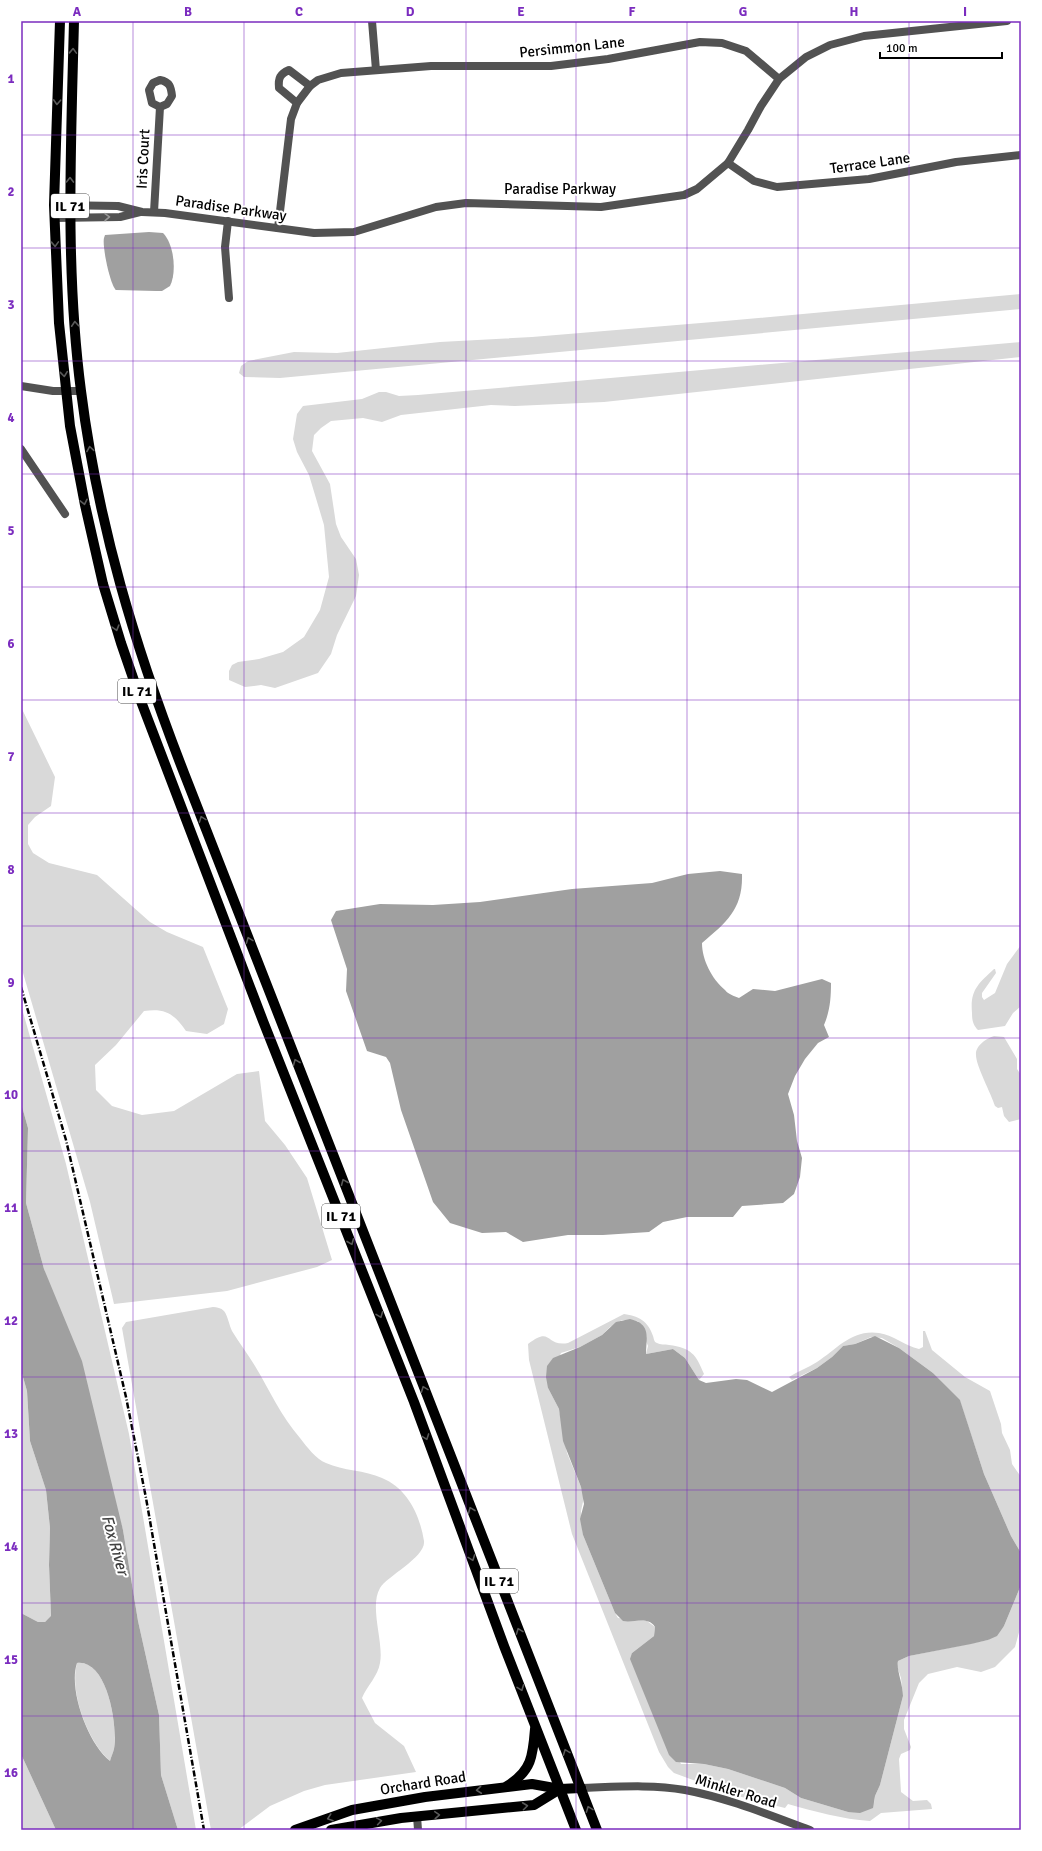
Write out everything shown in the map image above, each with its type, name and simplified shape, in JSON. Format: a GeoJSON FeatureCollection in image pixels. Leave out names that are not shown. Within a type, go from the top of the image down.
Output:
{"type":"FeatureCollection","features":[{"type":"Feature","properties":{"kind":"main road","name":"IL 71"},"geometry":{"type":"LineString","coordinates":[[60,21],[54,205],[59,323],[66,391],[77,468],[98,561],[121,643],[138,694],[263,1021],[408,1388],[576,1830]]}},
{"type":"Feature","properties":{"kind":"main road","name":"IL 71"},"geometry":{"type":"LineString","coordinates":[[74,21],[69,218],[74,311],[81,391],[102,517],[132,628],[159,710],[597,1830]]}},
{"type":"Feature","properties":{"kind":"main road"},"geometry":{"type":"LineString","coordinates":[[506,1786],[517,1780],[528,1768],[533,1755],[536,1727]]}},
{"type":"Feature","properties":{"kind":"main road","name":"Orchard Road"},"geometry":{"type":"LineString","coordinates":[[295,1830],[366,1807],[420,1798],[506,1786],[532,1784],[560,1789],[580,1788]]}},
{"type":"Feature","properties":{"kind":"main road","name":"Orchard Road"},"geometry":{"type":"LineString","coordinates":[[331,1830],[417,1816],[534,1805],[560,1789]]}},
{"type":"Feature","properties":{"kind":"street"},"geometry":{"type":"LineString","coordinates":[[372,21],[376,70]]}},
{"type":"Feature","properties":{"kind":"street","name":"Paradise Parkway"},"geometry":{"type":"LineString","coordinates":[[54,218],[120,217],[142,212],[154,212],[323,234],[354,232],[436,207],[466,203],[594,206],[684,195],[697,189],[728,163],[761,106],[779,79],[806,58],[830,45],[864,36],[1007,21]]}},
{"type":"Feature","properties":{"kind":"street","name":"Persimmon Lane"},"geometry":{"type":"LineString","coordinates":[[278,228],[291,119],[297,103],[310,86],[318,80],[339,74],[431,66],[551,66],[599,60],[700,42],[722,43],[746,51],[779,79]]}},
{"type":"Feature","properties":{"kind":"street"},"geometry":{"type":"LineString","coordinates":[[297,103],[279,88],[278,79],[280,75],[289,70],[310,86]]}},
{"type":"Feature","properties":{"kind":"street","name":"Iris Court"},"geometry":{"type":"LineString","coordinates":[[154,212],[160,107]]}},
{"type":"Feature","properties":{"kind":"street","name":"Terrace Lane"},"geometry":{"type":"LineString","coordinates":[[728,163],[754,181],[777,187],[869,179],[956,162],[1021,155]]}},
{"type":"Feature","properties":{"kind":"street","name":"Paradise Parkway"},"geometry":{"type":"LineString","coordinates":[[54,205],[118,206],[142,212]]}},
{"type":"Feature","properties":{"kind":"street"},"geometry":{"type":"LineString","coordinates":[[228,221],[225,247],[229,298]]}},
{"type":"Feature","properties":{"kind":"street"},"geometry":{"type":"LineString","coordinates":[[21,386],[53,391],[81,391]]}},
{"type":"Feature","properties":{"kind":"street"},"geometry":{"type":"LineString","coordinates":[[21,449],[65,514]]}},
{"type":"Feature","properties":{"kind":"street","name":"Minkler Road"},"geometry":{"type":"LineString","coordinates":[[580,1788],[642,1786],[683,1790],[736,1802],[810,1830]]}},
{"type":"Feature","properties":{"kind":"street"},"geometry":{"type":"LineString","coordinates":[[417,1816],[418,1830]]}},
{"type":"Feature","properties":{"kind":"shaded area"},"geometry":{"type":"Polygon","coordinates":[[[1021,294],[1021,309],[280,378],[244,377],[239,373],[241,366],[248,361],[294,352],[337,353],[440,342],[532,337],[1021,294]]]}},
{"type":"Feature","properties":{"kind":"shaded area"},"geometry":{"type":"Polygon","coordinates":[[[1021,342],[1021,357],[604,402],[515,406],[491,405],[401,415],[382,422],[363,418],[331,421],[314,435],[312,451],[330,484],[336,524],[341,537],[356,559],[359,575],[356,596],[337,635],[331,654],[318,673],[275,688],[261,685],[245,687],[229,680],[229,671],[232,665],[238,662],[259,659],[283,652],[304,637],[320,610],[329,577],[324,525],[309,475],[297,452],[293,439],[297,414],[303,406],[362,399],[379,392],[386,392],[399,396],[418,395],[1021,342]]]}},
{"type":"Feature","properties":{"kind":"shaded area"},"geometry":{"type":"Polygon","coordinates":[[[21,707],[55,777],[51,806],[35,817],[28,825],[28,844],[33,853],[49,863],[97,875],[150,922],[167,932],[203,947],[228,1009],[224,1024],[207,1034],[186,1031],[173,1016],[164,1012],[158,1010],[144,1011],[116,1045],[95,1065],[96,1090],[112,1106],[142,1115],[174,1111],[237,1074],[259,1071],[265,1121],[285,1145],[307,1178],[332,1260],[317,1267],[227,1291],[114,1304],[90,1202],[21,966],[21,707]]]}},
{"type":"Feature","properties":{"kind":"shaded area"},"geometry":{"type":"Polygon","coordinates":[[[1021,945],[1021,1006],[1013,1013],[1005,1026],[978,1030],[974,1024],[972,1016],[972,999],[976,988],[979,983],[995,969],[996,973],[982,993],[982,997],[984,1000],[995,993],[1007,964],[1021,945]]]}},
{"type":"Feature","properties":{"kind":"shaded area"},"geometry":{"type":"Polygon","coordinates":[[[21,1005],[66,1164],[129,1434],[196,1830],[178,1830],[161,1775],[159,1715],[138,1621],[123,1530],[44,1269],[26,1203],[28,1128],[21,1103],[21,1005]]]}},
{"type":"Feature","properties":{"kind":"shaded area"},"geometry":{"type":"Polygon","coordinates":[[[994,1036],[1004,1037],[1017,1059],[1017,1069],[1021,1075],[1021,1119],[1009,1122],[1004,1116],[1002,1107],[998,1108],[995,1106],[981,1073],[976,1055],[979,1046],[994,1036]]]}},
{"type":"Feature","properties":{"kind":"shaded area"},"geometry":{"type":"Polygon","coordinates":[[[213,1307],[222,1309],[227,1315],[232,1331],[281,1412],[293,1430],[312,1452],[319,1459],[333,1466],[375,1475],[399,1488],[416,1512],[424,1541],[423,1547],[413,1560],[384,1583],[380,1588],[377,1596],[376,1615],[381,1655],[380,1663],[377,1672],[362,1698],[375,1723],[404,1746],[416,1772],[325,1785],[304,1791],[270,1806],[238,1830],[211,1830],[122,1328],[126,1322],[213,1307]]]}},
{"type":"Feature","properties":{"kind":"shaded area"},"geometry":{"type":"Polygon","coordinates":[[[624,1314],[634,1316],[646,1323],[656,1343],[676,1346],[692,1353],[698,1361],[704,1374],[699,1380],[685,1358],[673,1349],[646,1354],[648,1346],[638,1321],[622,1320],[610,1327],[602,1335],[580,1347],[561,1353],[548,1388],[559,1409],[567,1453],[584,1497],[581,1511],[583,1535],[615,1613],[618,1618],[647,1621],[655,1627],[654,1636],[632,1653],[681,1764],[704,1764],[728,1769],[785,1788],[801,1798],[848,1812],[874,1803],[903,1696],[901,1678],[897,1666],[898,1661],[909,1656],[988,1640],[1004,1626],[1021,1585],[1021,1625],[1015,1647],[995,1667],[981,1672],[957,1667],[928,1674],[919,1683],[904,1720],[904,1729],[911,1747],[910,1750],[901,1754],[899,1759],[901,1792],[913,1801],[927,1800],[931,1804],[932,1809],[881,1813],[870,1821],[849,1819],[788,1804],[785,1808],[734,1795],[674,1773],[668,1767],[659,1752],[572,1534],[529,1360],[528,1344],[541,1336],[545,1336],[555,1342],[568,1343],[624,1314]]]}},
{"type":"Feature","properties":{"kind":"shaded area"},"geometry":{"type":"Polygon","coordinates":[[[923,1331],[925,1331],[932,1350],[965,1377],[990,1391],[1001,1424],[1002,1433],[1010,1450],[1012,1464],[1021,1477],[1021,1553],[1011,1536],[984,1474],[960,1401],[933,1373],[899,1348],[882,1338],[871,1337],[855,1344],[843,1346],[832,1357],[817,1368],[792,1380],[789,1377],[817,1362],[845,1341],[861,1334],[884,1334],[919,1349],[923,1347],[923,1331]]]}},
{"type":"Feature","properties":{"kind":"shaded area"},"geometry":{"type":"Polygon","coordinates":[[[21,1370],[27,1391],[30,1441],[46,1490],[50,1528],[49,1565],[51,1617],[45,1622],[38,1622],[21,1613],[21,1370]]]}},
{"type":"Feature","properties":{"kind":"shaded area"},"geometry":{"type":"Polygon","coordinates":[[[77,1663],[88,1665],[96,1672],[109,1697],[115,1739],[114,1749],[110,1761],[94,1742],[82,1716],[76,1688],[75,1675],[77,1663]]]}},
{"type":"Feature","properties":{"kind":"shaded area"},"geometry":{"type":"Polygon","coordinates":[[[21,1754],[56,1830],[21,1830],[21,1754]]]}},
{"type":"Feature","properties":{"kind":"water"},"geometry":{"type":"Polygon","coordinates":[[[149,232],[163,233],[170,244],[174,266],[170,286],[162,291],[116,290],[111,281],[107,265],[104,249],[105,235],[149,232]]]}},
{"type":"Feature","properties":{"kind":"water"},"geometry":{"type":"Polygon","coordinates":[[[720,871],[742,874],[742,886],[740,897],[732,914],[702,943],[702,949],[706,962],[712,975],[720,986],[731,995],[739,998],[753,989],[775,991],[822,979],[831,983],[830,1004],[824,1025],[829,1037],[818,1043],[805,1059],[795,1076],[788,1094],[794,1115],[797,1141],[802,1158],[800,1177],[794,1194],[783,1203],[742,1206],[733,1217],[687,1217],[663,1222],[649,1232],[603,1235],[568,1235],[523,1242],[506,1232],[482,1233],[450,1223],[433,1202],[401,1110],[390,1063],[386,1057],[367,1051],[346,991],[347,969],[331,920],[336,911],[380,904],[433,905],[480,902],[572,889],[652,883],[688,874],[720,871]]]}},
{"type":"Feature","properties":{"kind":"water","name":"Fox River"},"geometry":{"type":"Polygon","coordinates":[[[21,1103],[28,1128],[26,1203],[44,1269],[82,1361],[123,1530],[138,1621],[159,1715],[161,1775],[178,1830],[56,1830],[21,1754],[21,1613],[38,1622],[45,1622],[51,1616],[49,1565],[50,1528],[46,1490],[30,1441],[27,1391],[21,1370],[21,1103]],[[77,1663],[75,1687],[78,1701],[82,1715],[94,1742],[110,1761],[114,1749],[115,1739],[109,1697],[96,1672],[88,1665],[77,1663]]]}},
{"type":"Feature","properties":{"kind":"water"},"geometry":{"type":"Polygon","coordinates":[[[630,1319],[642,1324],[645,1328],[647,1337],[646,1354],[673,1349],[685,1358],[699,1380],[706,1383],[736,1379],[747,1380],[772,1392],[817,1368],[832,1357],[843,1346],[855,1344],[875,1336],[899,1348],[933,1373],[960,1400],[984,1474],[1011,1536],[1021,1553],[1021,1585],[1004,1626],[997,1636],[971,1644],[909,1656],[898,1661],[903,1696],[873,1808],[860,1813],[848,1812],[801,1798],[785,1788],[728,1769],[704,1764],[676,1762],[669,1755],[630,1659],[632,1653],[654,1636],[655,1627],[649,1622],[645,1621],[623,1621],[615,1613],[583,1535],[580,1519],[584,1504],[581,1487],[563,1441],[559,1409],[548,1388],[546,1377],[547,1366],[553,1358],[580,1347],[602,1335],[616,1322],[630,1319]]]}},
{"type":"Feature","properties":{"kind":"railway"},"geometry":{"type":"LineString","coordinates":[[21,987],[66,1140],[126,1397],[146,1498],[204,1830]]}}]}
